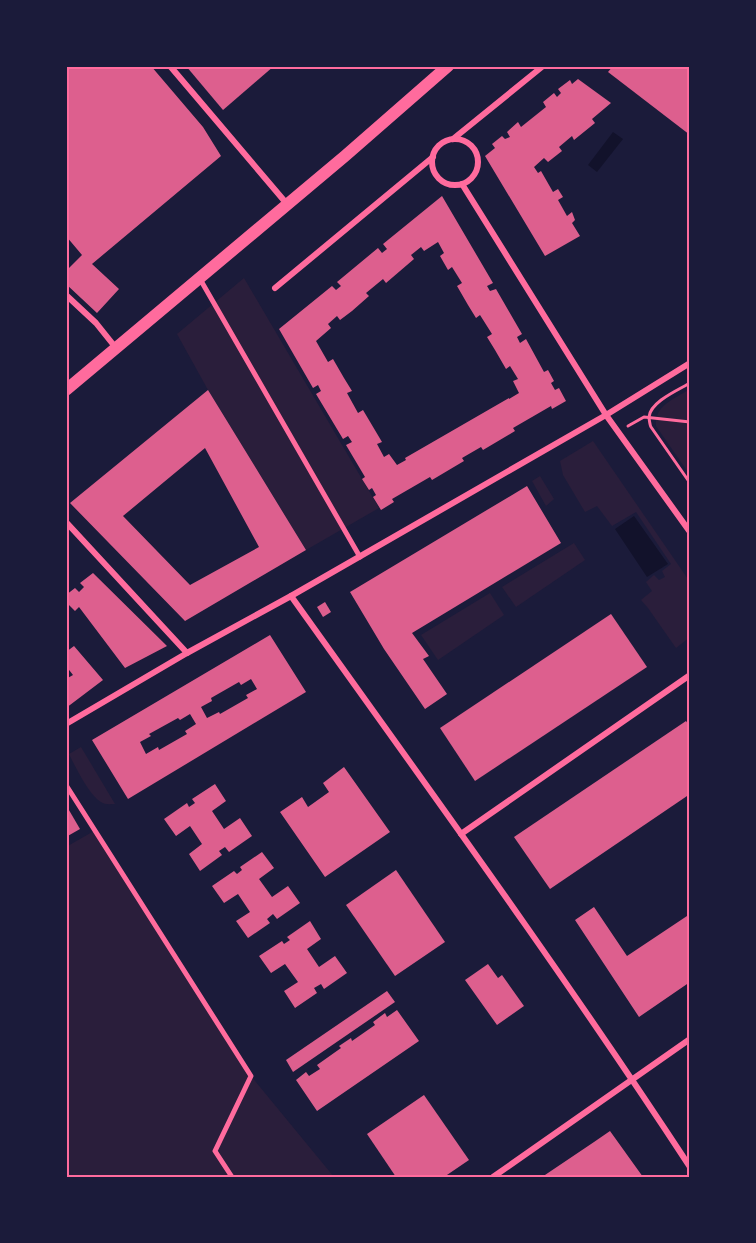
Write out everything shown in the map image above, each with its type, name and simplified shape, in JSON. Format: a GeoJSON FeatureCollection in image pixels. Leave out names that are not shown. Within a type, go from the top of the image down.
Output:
{"type":"FeatureCollection","features":[{"type":"Feature","properties":{"kind":"main road"},"geometry":{"type":"LineString","coordinates":[[66,390],[448,66]]}},
{"type":"Feature","properties":{"kind":"street"},"geometry":{"type":"LineString","coordinates":[[170,66],[287,204]]}},
{"type":"Feature","properties":{"kind":"street"},"geometry":{"type":"LineString","coordinates":[[275,288],[433,157],[440,145],[453,140],[543,66]]}},
{"type":"Feature","properties":{"kind":"street"},"geometry":{"type":"LineString","coordinates":[[433,157],[437,176],[448,184],[462,184],[474,176],[478,162],[476,154],[467,143],[453,140]]}},
{"type":"Feature","properties":{"kind":"street"},"geometry":{"type":"LineString","coordinates":[[462,184],[606,415],[690,532]]}},
{"type":"Feature","properties":{"kind":"street"},"geometry":{"type":"LineString","coordinates":[[199,278],[360,557]]}},
{"type":"Feature","properties":{"kind":"street"},"geometry":{"type":"LineString","coordinates":[[66,295],[96,322],[116,348]]}},
{"type":"Feature","properties":{"kind":"street"},"geometry":{"type":"LineString","coordinates":[[66,724],[606,415],[690,363]]}},
{"type":"Feature","properties":{"kind":"street"},"geometry":{"type":"LineString","coordinates":[[66,522],[187,653]]}},
{"type":"Feature","properties":{"kind":"street"},"geometry":{"type":"LineString","coordinates":[[291,596],[633,1080],[690,1167]]}},
{"type":"Feature","properties":{"kind":"street"},"geometry":{"type":"LineString","coordinates":[[461,834],[690,675]]}},
{"type":"Feature","properties":{"kind":"street"},"geometry":{"type":"LineString","coordinates":[[66,785],[251,1076],[215,1151],[232,1177]]}},
{"type":"Feature","properties":{"kind":"street"},"geometry":{"type":"LineString","coordinates":[[493,1177],[690,1039]]}},
{"type":"Feature","properties":{"kind":"path"},"geometry":{"type":"LineString","coordinates":[[690,383],[656,404],[649,417],[651,427],[690,483]]}},
{"type":"Feature","properties":{"kind":"path"},"geometry":{"type":"LineString","coordinates":[[619,432],[644,417],[690,422]]}},
{"type":"Feature","properties":{"kind":"shaded area"},"geometry":{"type":"Polygon","coordinates":[[[613,132],[623,139],[597,172],[588,165],[613,132]]]}},
{"type":"Feature","properties":{"kind":"shaded area"},"geometry":{"type":"Polygon","coordinates":[[[244,278],[379,508],[306,550],[208,390],[177,334],[244,278]]]}},
{"type":"Feature","properties":{"kind":"shaded area"},"geometry":{"type":"Polygon","coordinates":[[[690,389],[690,475],[656,426],[656,419],[667,403],[690,389]]]}},
{"type":"Feature","properties":{"kind":"shaded area"},"geometry":{"type":"Polygon","coordinates":[[[593,441],[690,582],[690,637],[676,648],[641,600],[652,591],[646,582],[654,575],[659,580],[665,577],[662,571],[671,564],[636,512],[612,526],[597,506],[585,512],[563,475],[560,461],[593,441]]]}},
{"type":"Feature","properties":{"kind":"shaded area"},"geometry":{"type":"Polygon","coordinates":[[[540,476],[554,499],[546,506],[532,481],[540,476]]]}},
{"type":"Feature","properties":{"kind":"shaded area"},"geometry":{"type":"Polygon","coordinates":[[[634,516],[668,564],[647,577],[615,529],[634,516]]]}},
{"type":"Feature","properties":{"kind":"shaded area"},"geometry":{"type":"Polygon","coordinates":[[[574,543],[585,560],[516,607],[502,587],[574,543]]]}},
{"type":"Feature","properties":{"kind":"shaded area"},"geometry":{"type":"Polygon","coordinates":[[[490,593],[504,615],[438,660],[421,635],[490,593]]]}},
{"type":"Feature","properties":{"kind":"shaded area"},"geometry":{"type":"Polygon","coordinates":[[[81,747],[115,804],[101,802],[83,780],[69,754],[81,747]]]}},
{"type":"Feature","properties":{"kind":"shaded area"},"geometry":{"type":"Polygon","coordinates":[[[94,831],[251,1076],[334,1177],[66,1177],[66,847],[94,831]]]}},
{"type":"Feature","properties":{"kind":"building"},"geometry":{"type":"Polygon","coordinates":[[[66,66],[151,66],[203,127],[221,156],[92,264],[119,289],[97,313],[66,284],[66,271],[82,255],[66,236],[66,66]]]}},
{"type":"Feature","properties":{"kind":"building"},"geometry":{"type":"Polygon","coordinates":[[[186,66],[274,66],[223,110],[186,66]]]}},
{"type":"Feature","properties":{"kind":"building"},"geometry":{"type":"Polygon","coordinates":[[[613,66],[690,66],[690,135],[608,72],[613,66]]]}},
{"type":"Feature","properties":{"kind":"building"},"geometry":{"type":"Polygon","coordinates":[[[578,79],[611,103],[592,119],[595,123],[574,140],[572,136],[559,147],[562,151],[548,162],[544,158],[534,167],[538,173],[541,171],[553,192],[558,189],[563,197],[558,200],[567,216],[572,212],[575,220],[572,223],[580,236],[545,256],[485,156],[495,148],[492,144],[502,136],[505,139],[510,137],[507,132],[518,122],[521,127],[546,107],[543,102],[554,93],[557,97],[561,93],[558,89],[570,80],[572,84],[578,79]]]}},
{"type":"Feature","properties":{"kind":"building"},"geometry":{"type":"Polygon","coordinates":[[[442,196],[493,283],[487,286],[490,291],[496,289],[522,334],[517,337],[520,343],[526,339],[544,372],[548,370],[554,381],[551,383],[555,390],[559,388],[566,401],[552,409],[551,406],[513,428],[515,431],[483,450],[481,447],[462,458],[464,461],[432,480],[430,477],[392,499],[394,502],[381,510],[373,497],[376,495],[372,488],[369,490],[362,479],[365,477],[346,445],[352,442],[348,436],[343,439],[316,394],[321,391],[318,385],[313,388],[279,329],[332,286],[336,290],[341,286],[337,282],[378,248],[382,253],[387,249],[383,244],[442,196]],[[438,242],[424,251],[421,247],[411,255],[414,259],[386,283],[383,279],[366,293],[369,296],[352,311],[340,320],[337,316],[328,324],[331,328],[316,341],[328,362],[333,359],[352,391],[347,393],[358,413],[363,410],[382,442],[377,444],[384,457],[389,454],[397,465],[406,460],[405,458],[519,393],[513,381],[518,379],[510,366],[506,369],[487,337],[492,334],[480,315],[476,318],[468,305],[457,286],[462,283],[452,267],[448,270],[440,256],[444,253],[438,242]]]}},
{"type":"Feature","properties":{"kind":"building"},"geometry":{"type":"Polygon","coordinates":[[[208,390],[306,550],[185,621],[70,503],[208,390]],[[205,448],[123,516],[190,585],[259,547],[205,448]]]}},
{"type":"Feature","properties":{"kind":"building"},"geometry":{"type":"Polygon","coordinates":[[[527,486],[561,543],[412,633],[429,656],[423,659],[447,694],[425,709],[384,649],[350,592],[527,486]]]}},
{"type":"Feature","properties":{"kind":"building"},"geometry":{"type":"Polygon","coordinates":[[[93,573],[167,646],[125,668],[79,607],[75,611],[66,602],[66,595],[75,588],[79,592],[84,587],[80,583],[93,573]]]}},
{"type":"Feature","properties":{"kind":"building"},"geometry":{"type":"Polygon","coordinates":[[[325,602],[331,612],[323,617],[317,607],[325,602]]]}},
{"type":"Feature","properties":{"kind":"building"},"geometry":{"type":"Polygon","coordinates":[[[611,614],[647,667],[475,781],[440,728],[611,614]]]}},
{"type":"Feature","properties":{"kind":"building"},"geometry":{"type":"Polygon","coordinates":[[[270,635],[306,692],[128,799],[92,740],[270,635]],[[251,679],[241,685],[239,682],[211,698],[212,701],[201,707],[207,718],[219,712],[220,714],[248,698],[246,695],[257,689],[251,679]],[[190,714],[149,734],[151,736],[140,742],[146,754],[158,747],[159,750],[187,734],[185,731],[196,724],[190,714]]]}},
{"type":"Feature","properties":{"kind":"building"},"geometry":{"type":"Polygon","coordinates":[[[74,646],[103,680],[66,708],[66,679],[73,675],[66,666],[66,652],[74,646]]]}},
{"type":"Feature","properties":{"kind":"building"},"geometry":{"type":"Polygon","coordinates":[[[686,721],[690,727],[690,794],[550,889],[514,837],[686,721]]]}},
{"type":"Feature","properties":{"kind":"building"},"geometry":{"type":"Polygon","coordinates":[[[344,767],[390,832],[325,877],[280,812],[302,797],[308,807],[329,792],[323,783],[344,767]]]}},
{"type":"Feature","properties":{"kind":"building"},"geometry":{"type":"Polygon","coordinates":[[[215,784],[226,801],[212,811],[224,829],[240,818],[252,836],[229,852],[225,847],[219,851],[222,855],[200,871],[189,854],[202,844],[190,826],[176,836],[164,819],[187,803],[189,807],[195,803],[192,799],[215,784]]]}},
{"type":"Feature","properties":{"kind":"building"},"geometry":{"type":"Polygon","coordinates":[[[66,805],[80,829],[66,837],[66,805]]]}},
{"type":"Feature","properties":{"kind":"building"},"geometry":{"type":"Polygon","coordinates":[[[262,852],[274,868],[259,879],[272,897],[288,886],[300,903],[277,919],[273,914],[267,919],[270,923],[248,938],[236,921],[250,912],[238,894],[224,903],[212,886],[234,871],[237,874],[242,870],[240,867],[262,852]]]}},
{"type":"Feature","properties":{"kind":"building"},"geometry":{"type":"Polygon","coordinates":[[[396,870],[445,942],[395,976],[346,905],[396,870]]]}},
{"type":"Feature","properties":{"kind":"building"},"geometry":{"type":"Polygon","coordinates":[[[594,907],[627,956],[690,914],[690,982],[639,1017],[575,920],[594,907]]]}},
{"type":"Feature","properties":{"kind":"building"},"geometry":{"type":"Polygon","coordinates":[[[310,921],[321,939],[307,949],[319,967],[335,956],[347,973],[324,989],[321,984],[314,988],[317,993],[295,1008],[284,991],[298,982],[285,964],[271,973],[259,956],[282,941],[284,944],[290,940],[287,937],[310,921]]]}},
{"type":"Feature","properties":{"kind":"building"},"geometry":{"type":"Polygon","coordinates":[[[488,964],[498,978],[502,975],[524,1006],[497,1025],[465,980],[488,964]]]}},
{"type":"Feature","properties":{"kind":"building"},"geometry":{"type":"Polygon","coordinates":[[[387,991],[395,1002],[293,1072],[286,1060],[387,991]]]}},
{"type":"Feature","properties":{"kind":"building"},"geometry":{"type":"Polygon","coordinates":[[[397,1010],[419,1041],[317,1111],[296,1080],[306,1072],[309,1076],[320,1069],[317,1065],[341,1048],[339,1046],[351,1038],[352,1041],[375,1025],[373,1022],[385,1013],[387,1017],[397,1010]]]}},
{"type":"Feature","properties":{"kind":"building"},"geometry":{"type":"Polygon","coordinates":[[[424,1095],[469,1160],[444,1177],[396,1177],[367,1134],[424,1095]]]}},
{"type":"Feature","properties":{"kind":"building"},"geometry":{"type":"Polygon","coordinates":[[[610,1131],[643,1177],[542,1177],[594,1142],[610,1131]]]}}]}
